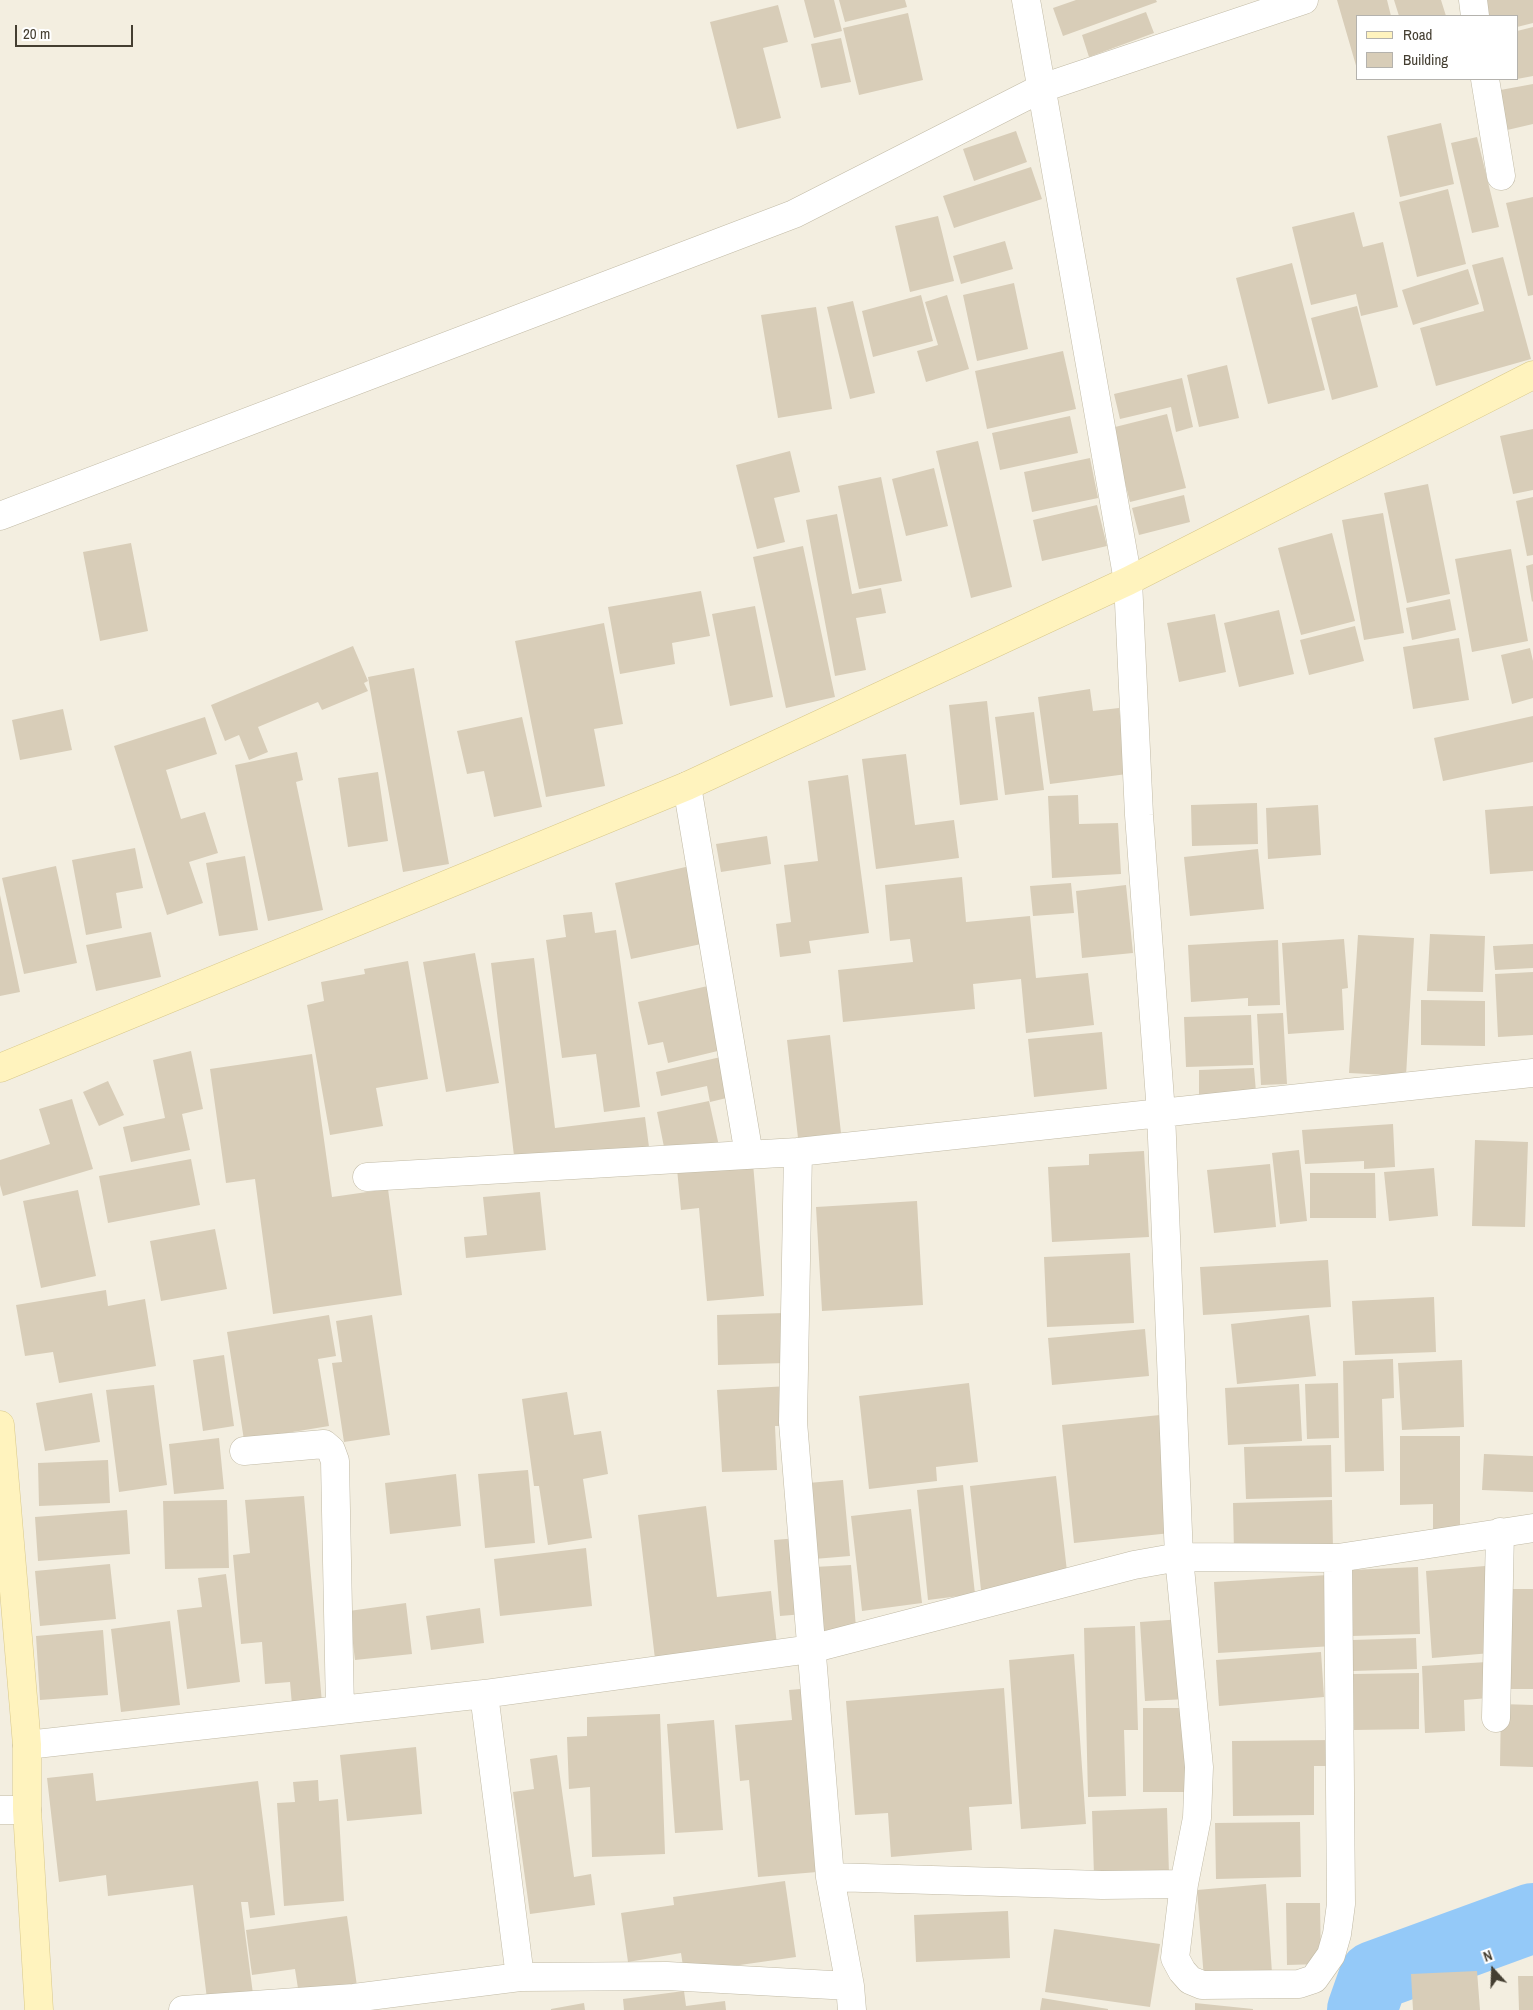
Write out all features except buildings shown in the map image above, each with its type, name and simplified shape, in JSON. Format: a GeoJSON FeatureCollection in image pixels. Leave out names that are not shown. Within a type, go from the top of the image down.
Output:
{"type":"FeatureCollection","features":[{"type":"Feature","properties":{"kind":"street"},"geometry":{"type":"LineString","coordinates":[[1026,0],[1128,581],[1140,815],[1161,1112],[1179,1557],[1199,1767],[1196,1818],[1184,1884],[1175,1958],[1182,1971],[1190,1980],[1202,1984],[1299,1984],[1314,1979],[1331,1955],[1337,1934],[1341,1904],[1338,1558]]}},
{"type":"Feature","properties":{"kind":"street"},"geometry":{"type":"LineString","coordinates":[[0,516],[794,214],[1042,88],[1304,0]]}},
{"type":"Feature","properties":{"kind":"street"},"geometry":{"type":"LineString","coordinates":[[1473,0],[1475,15]]}},
{"type":"Feature","properties":{"kind":"street"},"geometry":{"type":"LineString","coordinates":[[1485,80],[1501,176]]}},
{"type":"Feature","properties":{"kind":"street"},"geometry":{"type":"LineString","coordinates":[[0,1068],[687,786],[1128,581],[1533,375]]}},
{"type":"Feature","properties":{"kind":"street"},"geometry":{"type":"LineString","coordinates":[[687,786],[749,1155]]}},
{"type":"Feature","properties":{"kind":"street"},"geometry":{"type":"LineString","coordinates":[[367,1177],[798,1152],[1533,1073]]}},
{"type":"Feature","properties":{"kind":"street"},"geometry":{"type":"LineString","coordinates":[[183,2010],[354,1998],[520,1977],[667,1976],[851,1998],[830,1877],[793,1422],[798,1152]]}},
{"type":"Feature","properties":{"kind":"street"},"geometry":{"type":"LineString","coordinates":[[0,1424],[27,1745],[27,1810],[39,2010]]}},
{"type":"Feature","properties":{"kind":"street"},"geometry":{"type":"LineString","coordinates":[[244,1451],[324,1444],[331,1450],[335,1461],[340,1710]]}},
{"type":"Feature","properties":{"kind":"street"},"geometry":{"type":"LineString","coordinates":[[27,1745],[484,1694],[812,1649],[1134,1565],[1179,1557],[1338,1558],[1533,1528]]}},
{"type":"Feature","properties":{"kind":"street"},"geometry":{"type":"LineString","coordinates":[[1496,1718],[1500,1532]]}},
{"type":"Feature","properties":{"kind":"street"},"geometry":{"type":"LineString","coordinates":[[484,1694],[520,1977]]}},
{"type":"Feature","properties":{"kind":"street"},"geometry":{"type":"LineString","coordinates":[[0,1810],[27,1810]]}},
{"type":"Feature","properties":{"kind":"street"},"geometry":{"type":"LineString","coordinates":[[830,1877],[1102,1885],[1184,1884]]}},
{"type":"Feature","properties":{"kind":"waterway"},"geometry":{"type":"LineString","coordinates":[[1362,2010],[1374,1976],[1533,1918]]}}]}
